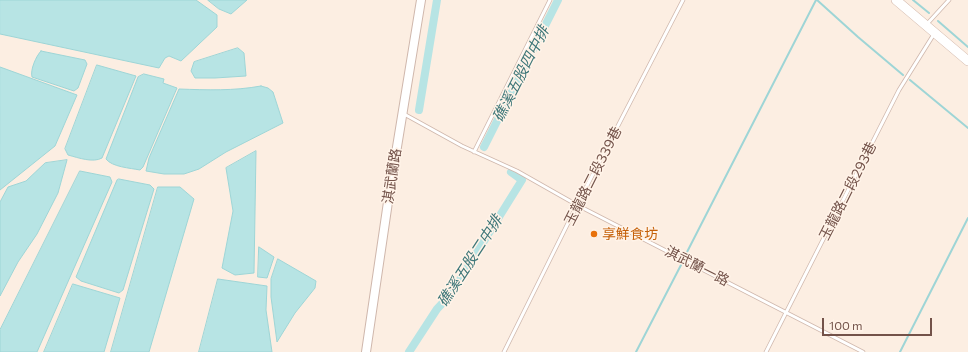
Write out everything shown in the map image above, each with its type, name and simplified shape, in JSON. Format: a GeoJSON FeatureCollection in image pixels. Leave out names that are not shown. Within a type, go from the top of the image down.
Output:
{"type":"FeatureCollection","features":[{"type":"Feature","properties":{"kind":"main road"},"geometry":{"type":"LineString","coordinates":[[896,0],[968,61]]}},
{"type":"Feature","properties":{"kind":"street","name":"淇武蘭路"},"geometry":{"type":"LineString","coordinates":[[366,352],[388,202],[421,0]]}},
{"type":"Feature","properties":{"kind":"lane"},"geometry":{"type":"LineString","coordinates":[[474,152],[550,0]]}},
{"type":"Feature","properties":{"kind":"lane","name":"玉龍路二段339巷"},"geometry":{"type":"LineString","coordinates":[[504,352],[577,205],[683,0]]}},
{"type":"Feature","properties":{"kind":"lane"},"geometry":{"type":"LineString","coordinates":[[926,25],[949,0]]}},
{"type":"Feature","properties":{"kind":"lane","name":"玉龍路二段293巷"},"geometry":{"type":"LineString","coordinates":[[766,352],[898,90],[935,32]]}},
{"type":"Feature","properties":{"kind":"lane","name":"淇武蘭一路"},"geometry":{"type":"LineString","coordinates":[[402,114],[864,352]]}},
{"type":"Feature","properties":{"kind":"water"},"geometry":{"type":"Polygon","coordinates":[[[0,0],[196,0],[217,15],[217,27],[181,61],[169,56],[165,58],[159,68],[0,34],[0,0]]]}},
{"type":"Feature","properties":{"kind":"water"},"geometry":{"type":"Polygon","coordinates":[[[208,0],[247,0],[231,14],[219,9],[208,0]]]}},
{"type":"Feature","properties":{"kind":"water"},"geometry":{"type":"Polygon","coordinates":[[[238,48],[244,53],[246,76],[195,78],[191,71],[194,62],[238,48]]]}},
{"type":"Feature","properties":{"kind":"water"},"geometry":{"type":"Polygon","coordinates":[[[41,51],[85,60],[87,64],[78,88],[74,91],[32,77],[34,63],[41,51]]]}},
{"type":"Feature","properties":{"kind":"water"},"geometry":{"type":"Polygon","coordinates":[[[97,65],[136,76],[102,158],[94,160],[81,159],[68,155],[65,149],[97,65]]]}},
{"type":"Feature","properties":{"kind":"water"},"geometry":{"type":"Polygon","coordinates":[[[0,67],[77,95],[55,146],[0,190],[0,67]]]}},
{"type":"Feature","properties":{"kind":"water"},"geometry":{"type":"Polygon","coordinates":[[[144,74],[164,79],[163,83],[177,88],[143,167],[140,170],[112,164],[106,159],[138,77],[144,74]]]}},
{"type":"Feature","properties":{"kind":"water"},"geometry":{"type":"Polygon","coordinates":[[[261,86],[268,88],[273,92],[283,123],[226,152],[199,169],[184,174],[164,174],[146,171],[149,158],[179,89],[210,90],[251,88],[261,86]]]}},
{"type":"Feature","properties":{"kind":"water"},"geometry":{"type":"Polygon","coordinates":[[[256,151],[254,273],[235,275],[222,268],[233,211],[226,168],[256,151]]]}},
{"type":"Feature","properties":{"kind":"water"},"geometry":{"type":"Polygon","coordinates":[[[67,160],[58,193],[37,234],[18,262],[0,296],[0,202],[8,187],[26,181],[45,163],[67,160]]]}},
{"type":"Feature","properties":{"kind":"water"},"geometry":{"type":"Polygon","coordinates":[[[80,171],[110,177],[112,182],[37,352],[0,352],[0,330],[80,171]]]}},
{"type":"Feature","properties":{"kind":"water"},"geometry":{"type":"Polygon","coordinates":[[[119,179],[150,185],[154,189],[123,290],[119,293],[81,281],[76,277],[117,180],[119,179]]]}},
{"type":"Feature","properties":{"kind":"water"},"geometry":{"type":"Polygon","coordinates":[[[158,187],[180,187],[194,199],[149,352],[111,352],[158,187]]]}},
{"type":"Feature","properties":{"kind":"water"},"geometry":{"type":"Polygon","coordinates":[[[259,247],[274,257],[267,278],[258,277],[259,247]]]}},
{"type":"Feature","properties":{"kind":"water"},"geometry":{"type":"Polygon","coordinates":[[[278,259],[316,281],[315,288],[295,313],[277,342],[271,297],[271,279],[278,259]]]}},
{"type":"Feature","properties":{"kind":"water"},"geometry":{"type":"Polygon","coordinates":[[[218,279],[267,286],[266,310],[272,352],[199,352],[218,279]]]}},
{"type":"Feature","properties":{"kind":"water"},"geometry":{"type":"Polygon","coordinates":[[[73,284],[120,298],[104,352],[44,352],[73,284]]]}},
{"type":"Feature","properties":{"kind":"waterway"},"geometry":{"type":"LineString","coordinates":[[419,110],[437,0]]}},
{"type":"Feature","properties":{"kind":"waterway","name":"礁溪五股四中排"},"geometry":{"type":"LineString","coordinates":[[484,147],[558,0]]}},
{"type":"Feature","properties":{"kind":"waterway"},"geometry":{"type":"LineString","coordinates":[[686,254],[816,0]]}},
{"type":"Feature","properties":{"kind":"waterway"},"geometry":{"type":"LineString","coordinates":[[817,0],[903,75]]}},
{"type":"Feature","properties":{"kind":"waterway"},"geometry":{"type":"LineString","coordinates":[[913,0],[929,13]]}},
{"type":"Feature","properties":{"kind":"waterway"},"geometry":{"type":"LineString","coordinates":[[938,21],[968,47]]}},
{"type":"Feature","properties":{"kind":"waterway"},"geometry":{"type":"LineString","coordinates":[[910,80],[968,128]]}},
{"type":"Feature","properties":{"kind":"waterway","name":"礁溪五股二中排"},"geometry":{"type":"LineString","coordinates":[[409,352],[437,309],[451,294],[522,180],[511,172]]}},
{"type":"Feature","properties":{"kind":"waterway"},"geometry":{"type":"LineString","coordinates":[[900,352],[968,218]]}},
{"type":"Feature","properties":{"kind":"waterway"},"geometry":{"type":"LineString","coordinates":[[636,352],[681,265]]}},
{"type":"Feature","properties":{"kind":"place","name":"享鮮食坊"},"geometry":{"type":"Point","coordinates":[594,234]}}]}
